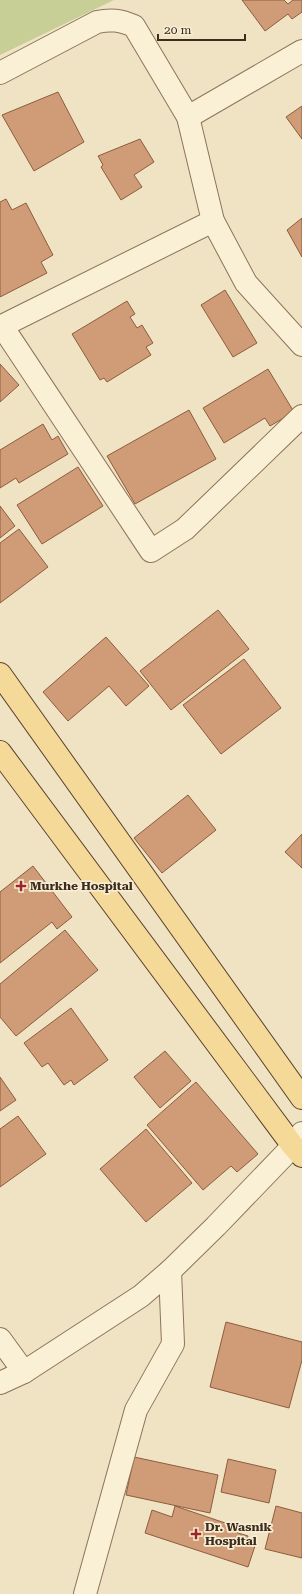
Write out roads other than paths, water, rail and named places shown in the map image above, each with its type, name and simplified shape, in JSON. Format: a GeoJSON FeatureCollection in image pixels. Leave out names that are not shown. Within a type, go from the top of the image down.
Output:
{"type":"FeatureCollection","features":[{"type":"Feature","properties":{"kind":"main road"},"geometry":{"type":"LineString","coordinates":[[0,674],[302,1098]]}},
{"type":"Feature","properties":{"kind":"main road"},"geometry":{"type":"LineString","coordinates":[[0,752],[299,1145]]}},
{"type":"Feature","properties":{"kind":"street"},"geometry":{"type":"LineString","coordinates":[[0,73],[97,22],[110,19],[122,21],[134,26],[188,117],[213,221],[246,283],[302,345]]}},
{"type":"Feature","properties":{"kind":"street"},"geometry":{"type":"LineString","coordinates":[[188,117],[302,51]]}},
{"type":"Feature","properties":{"kind":"street"},"geometry":{"type":"LineString","coordinates":[[213,221],[1,327],[151,552],[185,529],[302,416]]}},
{"type":"Feature","properties":{"kind":"street"},"geometry":{"type":"LineString","coordinates":[[0,1383],[24,1372],[141,1296],[170,1271],[299,1145]]}},
{"type":"Feature","properties":{"kind":"street"},"geometry":{"type":"LineString","coordinates":[[85,1594],[136,1410],[173,1344],[170,1271]]}},
{"type":"Feature","properties":{"kind":"street"},"geometry":{"type":"LineString","coordinates":[[0,1339],[24,1372]]}},
{"type":"Feature","properties":{"kind":"place","name":"Murkhe Hospital"},"geometry":{"type":"Point","coordinates":[21,886]}},
{"type":"Feature","properties":{"kind":"place","name":"Dr. Wasnik Hospital"},"geometry":{"type":"Point","coordinates":[196,1534]}}]}
